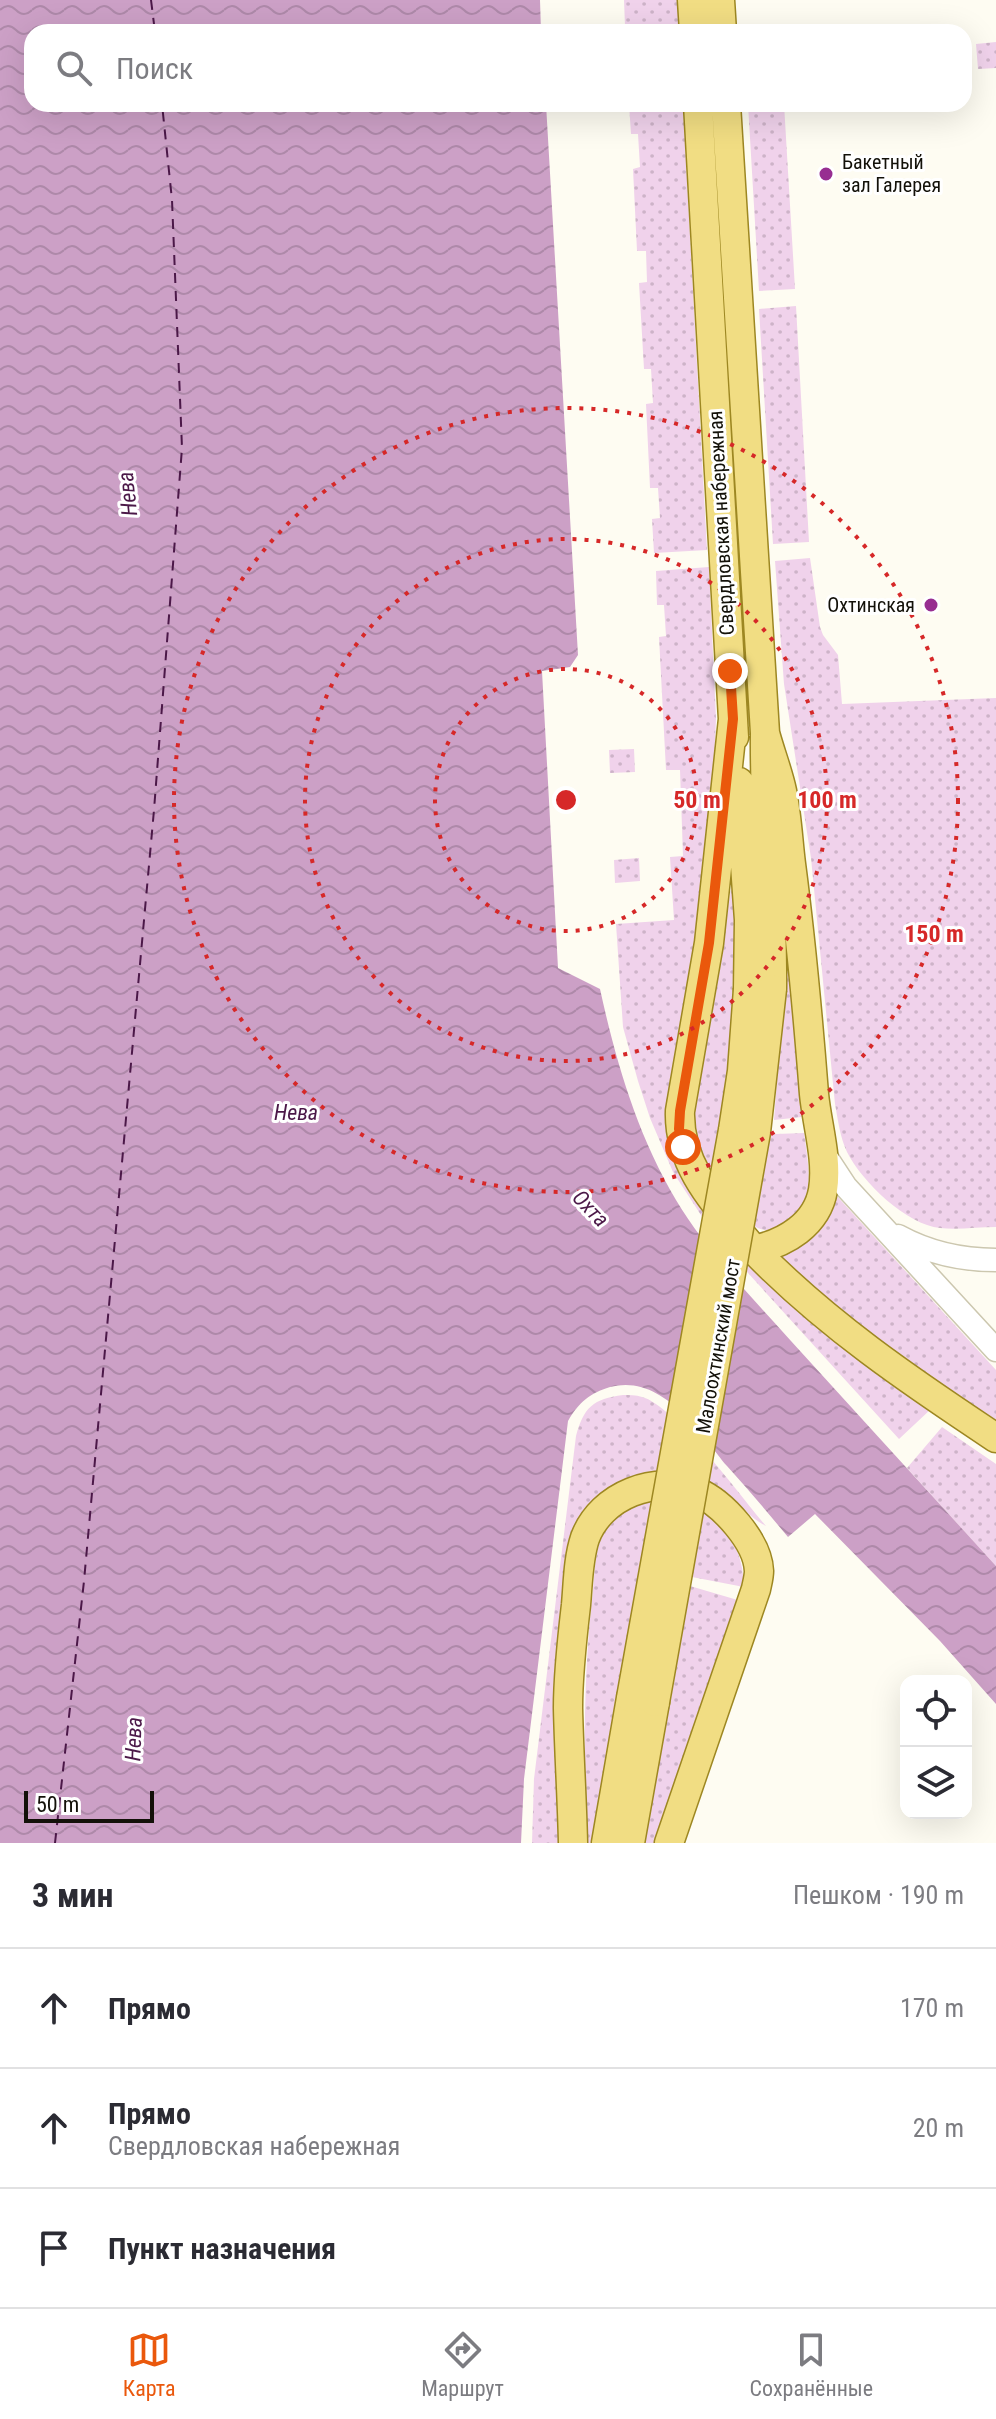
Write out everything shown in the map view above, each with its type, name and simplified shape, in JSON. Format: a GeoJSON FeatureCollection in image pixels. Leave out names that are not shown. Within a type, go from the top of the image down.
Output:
{"type":"FeatureCollection","features":[{"type":"Feature","properties":{"kind":"main road"},"geometry":{"type":"LineString","coordinates":[[692,0],[694,24]]}},
{"type":"Feature","properties":{"kind":"main road"},"geometry":{"type":"LineString","coordinates":[[720,0],[722,24]]}},
{"type":"Feature","properties":{"kind":"main road","name":"Свердловская набережная"},"geometry":{"type":"LineString","coordinates":[[698,112],[733,719],[749,920],[760,989]]}},
{"type":"Feature","properties":{"kind":"main road","name":"Свердловская набережная"},"geometry":{"type":"LineString","coordinates":[[726,112],[765,733],[764,791],[772,920],[760,989]]}},
{"type":"Feature","properties":{"kind":"main road"},"geometry":{"type":"LineString","coordinates":[[733,719],[709,943],[680,1111],[679,1129],[690,1164],[701,1184],[754,1250],[789,1287],[875,1356],[996,1438]]}},
{"type":"Feature","properties":{"kind":"main road"},"geometry":{"type":"LineString","coordinates":[[754,1250],[790,1238],[806,1224],[823,1190],[803,956],[782,791],[765,733]]}},
{"type":"Feature","properties":{"kind":"main road","name":"Малоохтинский мост"},"geometry":{"type":"LineString","coordinates":[[643,1700],[738,1098],[760,989]]}},
{"type":"Feature","properties":{"kind":"main road"},"geometry":{"type":"LineString","coordinates":[[573,1843],[568,1706],[574,1622],[585,1538],[596,1518],[612,1502],[631,1491],[675,1486],[697,1492],[731,1517],[755,1554],[759,1572],[756,1589],[669,1843]]}},
{"type":"Feature","properties":{"kind":"main road"},"geometry":{"type":"LineString","coordinates":[[606,1843],[643,1700]]}},
{"type":"Feature","properties":{"kind":"main road"},"geometry":{"type":"LineString","coordinates":[[630,1843],[643,1700]]}},
{"type":"Feature","properties":{"kind":"street"},"geometry":{"type":"LineString","coordinates":[[822,1151],[846,1187],[996,1350]]}},
{"type":"Feature","properties":{"kind":"street"},"geometry":{"type":"LineString","coordinates":[[883,1227],[916,1246],[940,1254],[996,1260]]}},
{"type":"Feature","properties":{"kind":"shaded area"},"geometry":{"type":"Polygon","coordinates":[[[624,0],[678,0],[679,24],[625,24],[624,0]]]}},
{"type":"Feature","properties":{"kind":"shaded area"},"geometry":{"type":"Polygon","coordinates":[[[996,42],[996,68],[978,69],[976,44],[996,42]]]}},
{"type":"Feature","properties":{"kind":"shaded area"},"geometry":{"type":"Polygon","coordinates":[[[630,112],[683,112],[707,550],[654,553],[652,519],[660,518],[658,488],[650,488],[646,404],[653,403],[651,369],[644,369],[639,283],[647,282],[646,251],[637,251],[633,169],[640,167],[638,134],[631,134],[630,112]]]}},
{"type":"Feature","properties":{"kind":"shaded area"},"geometry":{"type":"Polygon","coordinates":[[[748,112],[784,112],[795,289],[759,291],[748,112]]]}},
{"type":"Feature","properties":{"kind":"shaded area"},"geometry":{"type":"Polygon","coordinates":[[[796,306],[809,542],[773,544],[759,309],[796,306]]]}},
{"type":"Feature","properties":{"kind":"shaded area"},"geometry":{"type":"Polygon","coordinates":[[[810,558],[820,627],[838,655],[842,704],[996,698],[996,1227],[940,1228],[900,1211],[863,1176],[847,1152],[841,1134],[835,1104],[811,858],[784,684],[775,561],[810,558]]]}},
{"type":"Feature","properties":{"kind":"shaded area"},"geometry":{"type":"Polygon","coordinates":[[[709,567],[716,719],[710,855],[668,1108],[713,1220],[710,1229],[673,1172],[638,1081],[623,1027],[616,924],[674,920],[670,857],[683,856],[680,770],[666,770],[659,637],[666,636],[664,605],[657,605],[656,571],[709,567]]]}},
{"type":"Feature","properties":{"kind":"shaded area"},"geometry":{"type":"Polygon","coordinates":[[[634,749],[635,772],[610,773],[609,750],[634,749]]]}},
{"type":"Feature","properties":{"kind":"shaded area"},"geometry":{"type":"Polygon","coordinates":[[[639,858],[640,881],[615,883],[614,860],[639,858]]]}},
{"type":"Feature","properties":{"kind":"shaded area"},"geometry":{"type":"Polygon","coordinates":[[[733,878],[732,1007],[721,1136],[804,1133],[809,1172],[802,1208],[794,1218],[767,1230],[752,1225],[700,1158],[692,1111],[733,878]]]}},
{"type":"Feature","properties":{"kind":"shaded area"},"geometry":{"type":"Polygon","coordinates":[[[785,972],[789,972],[802,1117],[774,1120],[785,972]]]}},
{"type":"Feature","properties":{"kind":"shaded area"},"geometry":{"type":"Polygon","coordinates":[[[834,1193],[996,1370],[996,1424],[886,1349],[777,1257],[834,1193]]]}},
{"type":"Feature","properties":{"kind":"shaded area"},"geometry":{"type":"Polygon","coordinates":[[[739,1253],[931,1409],[899,1439],[738,1262],[739,1253]]]}},
{"type":"Feature","properties":{"kind":"shaded area"},"geometry":{"type":"Polygon","coordinates":[[[623,1395],[642,1397],[672,1417],[766,1526],[716,1487],[679,1472],[639,1475],[596,1502],[562,1843],[532,1843],[534,1779],[576,1436],[582,1418],[591,1406],[623,1395]]]}},
{"type":"Feature","properties":{"kind":"shaded area"},"geometry":{"type":"Polygon","coordinates":[[[942,1427],[996,1464],[996,1566],[907,1468],[942,1427]]]}},
{"type":"Feature","properties":{"kind":"shaded area"},"geometry":{"type":"Polygon","coordinates":[[[654,1496],[594,1843],[586,1843],[586,1685],[596,1556],[600,1540],[612,1519],[654,1496]]]}},
{"type":"Feature","properties":{"kind":"shaded area"},"geometry":{"type":"Polygon","coordinates":[[[703,1508],[728,1533],[738,1552],[744,1587],[692,1577],[703,1508]]]}},
{"type":"Feature","properties":{"kind":"shaded area"},"geometry":{"type":"Polygon","coordinates":[[[690,1586],[741,1601],[655,1843],[641,1843],[665,1704],[670,1705],[690,1586]]]}},
{"type":"Feature","properties":{"kind":"water","name":"Нева"},"geometry":{"type":"Polygon","coordinates":[[[0,0],[540,0],[541,24],[24,24],[24,112],[546,112],[578,655],[570,667],[542,671],[558,968],[600,989],[613,1043],[639,1123],[662,1175],[701,1238],[996,1566],[996,1704],[940,1641],[815,1514],[788,1537],[678,1408],[646,1389],[629,1385],[597,1392],[576,1409],[568,1421],[524,1779],[521,1843],[0,1843],[0,0]]]}},
{"type":"Feature","properties":{"kind":"ferry route"},"geometry":{"type":"LineString","coordinates":[[151,0],[154,24]]}},
{"type":"Feature","properties":{"kind":"ferry route"},"geometry":{"type":"LineString","coordinates":[[55,1843],[84,1581],[154,810],[182,448],[172,200],[163,112]]}},
{"type":"Feature","properties":{"kind":"place","name":"Бакетный зал Галерея"},"geometry":{"type":"Point","coordinates":[826,174]}},
{"type":"Feature","properties":{"kind":"place","name":"Охтинская"},"geometry":{"type":"Point","coordinates":[931,605]}},
{"type":"Feature","properties":{"kind":"route"},"geometry":{"type":"LineString","coordinates":[[683,1147],[679,1129],[680,1111],[709,943],[733,719],[730,671]]}},
{"type":"Feature","properties":{"kind":"water label","name":"Охта"},"geometry":{"type":"Point","coordinates":[591,1208]}}]}
